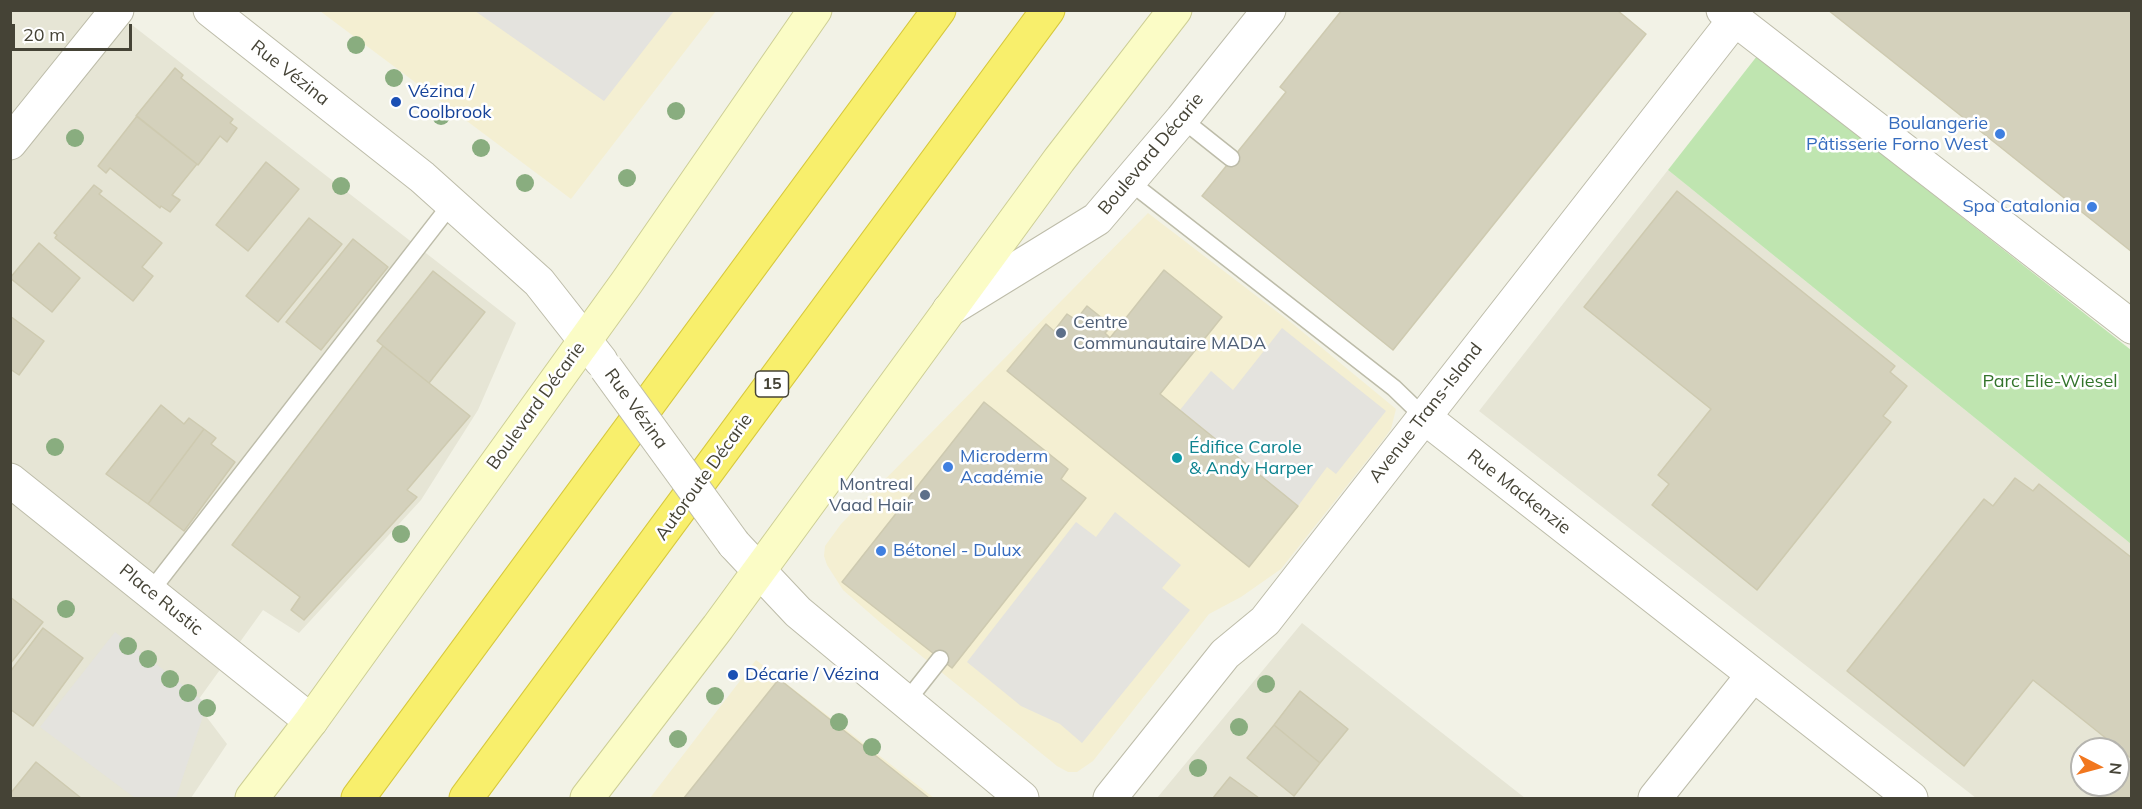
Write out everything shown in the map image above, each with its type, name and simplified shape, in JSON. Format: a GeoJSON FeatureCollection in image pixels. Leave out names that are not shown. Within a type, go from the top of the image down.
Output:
{"type":"FeatureCollection","features":[{"type":"Feature","properties":{"kind":"highway"},"geometry":{"type":"LineString","coordinates":[[357,798],[939,10]]}},
{"type":"Feature","properties":{"kind":"highway","name":"Autoroute Décarie"},"geometry":{"type":"LineString","coordinates":[[466,798],[1048,10]]}},
{"type":"Feature","properties":{"kind":"main road","name":"Boulevard Décarie"},"geometry":{"type":"LineString","coordinates":[[252,798],[311,721],[627,282],[815,10]]}},
{"type":"Feature","properties":{"kind":"main road","name":"Boulevard Décarie"},"geometry":{"type":"LineString","coordinates":[[587,798],[759,571],[1066,150],[1175,10]]}},
{"type":"Feature","properties":{"kind":"street"},"geometry":{"type":"LineString","coordinates":[[10,143],[117,10]]}},
{"type":"Feature","properties":{"kind":"street","name":"Rue Vézina"},"geometry":{"type":"LineString","coordinates":[[210,10],[422,177],[539,282],[585,339],[734,544],[759,571],[798,612],[1022,798]]}},
{"type":"Feature","properties":{"kind":"street","name":"Boulevard Décarie"},"geometry":{"type":"LineString","coordinates":[[950,310],[1097,219],[1182,119],[1269,10]]}},
{"type":"Feature","properties":{"kind":"street"},"geometry":{"type":"LineString","coordinates":[[1733,13],[2132,327]]}},
{"type":"Feature","properties":{"kind":"street","name":"Avenue Trans-Island"},"geometry":{"type":"LineString","coordinates":[[1110,798],[1225,654],[1265,621],[1277,606],[1733,13]]}},
{"type":"Feature","properties":{"kind":"street","name":"Rue Mackenzie"},"geometry":{"type":"LineString","coordinates":[[1424,417],[1911,798]]}},
{"type":"Feature","properties":{"kind":"street","name":"Place Rustic"},"geometry":{"type":"LineString","coordinates":[[10,480],[311,721]]}},
{"type":"Feature","properties":{"kind":"street"},"geometry":{"type":"LineString","coordinates":[[1655,798],[1753,675]]}},
{"type":"Feature","properties":{"kind":"lane"},"geometry":{"type":"LineString","coordinates":[[1182,119],[1231,158]]}},
{"type":"Feature","properties":{"kind":"lane","name":"Rue Mackenzie"},"geometry":{"type":"LineString","coordinates":[[1130,182],[1376,373],[1424,417]]}},
{"type":"Feature","properties":{"kind":"lane"},"geometry":{"type":"LineString","coordinates":[[150,592],[452,203]]}},
{"type":"Feature","properties":{"kind":"lane"},"geometry":{"type":"LineString","coordinates":[[906,702],[940,659]]}},
{"type":"Feature","properties":{"kind":"shaded area"},"geometry":{"type":"Polygon","coordinates":[[[10,11],[114,11],[516,323],[478,410],[421,500],[299,633],[263,610],[196,703],[227,744],[191,798],[11,798],[10,11]]]}},
{"type":"Feature","properties":{"kind":"shaded area"},"geometry":{"type":"Polygon","coordinates":[[[320,11],[716,11],[571,199],[320,11]]]}},
{"type":"Feature","properties":{"kind":"shaded area"},"geometry":{"type":"Polygon","coordinates":[[[475,11],[674,11],[604,101],[475,11]]]}},
{"type":"Feature","properties":{"kind":"shaded area"},"geometry":{"type":"Polygon","coordinates":[[[1668,170],[2131,544],[2131,798],[1976,798],[1479,411],[1668,170]]]}},
{"type":"Feature","properties":{"kind":"shaded area"},"geometry":{"type":"Polygon","coordinates":[[[1148,213],[1293,324],[1396,409],[1391,429],[1384,439],[1281,569],[1241,597],[1209,614],[1093,761],[1077,772],[1068,772],[1057,766],[843,590],[827,565],[824,556],[825,546],[841,524],[1148,213]]]}},
{"type":"Feature","properties":{"kind":"shaded area"},"geometry":{"type":"Polygon","coordinates":[[[1282,328],[1386,411],[1336,474],[1327,467],[1298,506],[1180,410],[1211,371],[1233,390],[1282,328]]]}},
{"type":"Feature","properties":{"kind":"shaded area"},"geometry":{"type":"Polygon","coordinates":[[[1115,512],[1181,565],[1162,588],[1190,610],[1082,743],[1060,724],[1021,706],[967,662],[1076,522],[1096,537],[1115,512]]]}},
{"type":"Feature","properties":{"kind":"shaded area"},"geometry":{"type":"Polygon","coordinates":[[[1302,623],[1525,798],[1157,798],[1302,623]]]}},
{"type":"Feature","properties":{"kind":"shaded area"},"geometry":{"type":"Polygon","coordinates":[[[115,632],[207,704],[176,798],[135,798],[40,727],[115,632]]]}},
{"type":"Feature","properties":{"kind":"shaded area"},"geometry":{"type":"Polygon","coordinates":[[[756,660],[934,798],[650,798],[756,660]]]}},
{"type":"Feature","properties":{"kind":"green space","name":"Parc Elie-Wiesel"},"geometry":{"type":"Polygon","coordinates":[[[1757,56],[2131,350],[2131,544],[1668,170],[1757,56]]]}},
{"type":"Feature","properties":{"kind":"building"},"geometry":{"type":"Polygon","coordinates":[[[1342,10],[1617,10],[1646,34],[1393,350],[1202,196],[1286,92],[1280,87],[1342,10]]]}},
{"type":"Feature","properties":{"kind":"building"},"geometry":{"type":"Polygon","coordinates":[[[1828,10],[2132,10],[2132,252],[1994,142],[1828,10]]]}},
{"type":"Feature","properties":{"kind":"building"},"geometry":{"type":"Polygon","coordinates":[[[175,68],[183,75],[181,78],[233,119],[230,123],[237,128],[227,142],[220,136],[198,165],[136,116],[175,68]]]}},
{"type":"Feature","properties":{"kind":"building"},"geometry":{"type":"Polygon","coordinates":[[[137,116],[197,164],[172,195],[180,200],[170,212],[161,206],[160,208],[110,168],[106,173],[98,166],[137,116]]]}},
{"type":"Feature","properties":{"kind":"building"},"geometry":{"type":"Polygon","coordinates":[[[266,162],[299,189],[248,251],[216,225],[266,162]]]}},
{"type":"Feature","properties":{"kind":"building"},"geometry":{"type":"Polygon","coordinates":[[[94,185],[102,191],[99,194],[162,243],[142,267],[153,276],[133,301],[55,238],[57,235],[54,233],[94,185]]]}},
{"type":"Feature","properties":{"kind":"building"},"geometry":{"type":"Polygon","coordinates":[[[1677,191],[1895,366],[1890,372],[1907,386],[1883,416],[1891,422],[1757,590],[1652,505],[1669,484],[1658,475],[1711,409],[1584,307],[1677,191]]]}},
{"type":"Feature","properties":{"kind":"building"},"geometry":{"type":"Polygon","coordinates":[[[309,218],[342,244],[278,322],[246,296],[309,218]]]}},
{"type":"Feature","properties":{"kind":"building"},"geometry":{"type":"Polygon","coordinates":[[[353,239],[388,267],[321,350],[286,322],[353,239]]]}},
{"type":"Feature","properties":{"kind":"building"},"geometry":{"type":"Polygon","coordinates":[[[39,243],[80,278],[52,312],[10,278],[39,243]]]}},
{"type":"Feature","properties":{"kind":"building","name":"Édifice Carole & Andy Harper"},"geometry":{"type":"Polygon","coordinates":[[[1164,270],[1222,317],[1160,394],[1298,506],[1249,567],[1007,371],[1046,324],[1054,331],[1067,314],[1076,320],[1087,306],[1112,326],[1105,333],[1110,338],[1164,270]]]}},
{"type":"Feature","properties":{"kind":"building"},"geometry":{"type":"Polygon","coordinates":[[[433,271],[485,312],[429,383],[377,341],[433,271]]]}},
{"type":"Feature","properties":{"kind":"building"},"geometry":{"type":"Polygon","coordinates":[[[10,316],[44,341],[19,375],[10,369],[10,316]]]}},
{"type":"Feature","properties":{"kind":"building"},"geometry":{"type":"Polygon","coordinates":[[[383,346],[470,416],[407,490],[417,497],[304,620],[291,610],[300,597],[232,545],[383,346]]]}},
{"type":"Feature","properties":{"kind":"building"},"geometry":{"type":"Polygon","coordinates":[[[984,402],[1068,469],[1061,479],[1086,498],[952,668],[842,582],[984,402]]]}},
{"type":"Feature","properties":{"kind":"building"},"geometry":{"type":"Polygon","coordinates":[[[161,405],[184,424],[189,418],[204,429],[148,504],[106,474],[161,405]]]}},
{"type":"Feature","properties":{"kind":"building"},"geometry":{"type":"Polygon","coordinates":[[[204,429],[216,438],[211,444],[235,462],[184,531],[148,504],[204,429]]]}},
{"type":"Feature","properties":{"kind":"building"},"geometry":{"type":"Polygon","coordinates":[[[2015,478],[2033,491],[2039,484],[2132,558],[2132,759],[2130,757],[2130,737],[2104,737],[2033,680],[1964,766],[1847,671],[1984,499],[1993,506],[2015,478]]]}},
{"type":"Feature","properties":{"kind":"building"},"geometry":{"type":"Polygon","coordinates":[[[10,597],[43,622],[10,664],[10,597]]]}},
{"type":"Feature","properties":{"kind":"building"},"geometry":{"type":"Polygon","coordinates":[[[43,628],[83,658],[33,726],[10,709],[10,672],[43,628]]]}},
{"type":"Feature","properties":{"kind":"building"},"geometry":{"type":"Polygon","coordinates":[[[779,679],[929,798],[684,798],[779,679]]]}},
{"type":"Feature","properties":{"kind":"building"},"geometry":{"type":"Polygon","coordinates":[[[1300,691],[1348,729],[1320,763],[1274,725],[1300,691]]]}},
{"type":"Feature","properties":{"kind":"building"},"geometry":{"type":"Polygon","coordinates":[[[1274,725],[1320,763],[1294,796],[1247,758],[1274,725]]]}},
{"type":"Feature","properties":{"kind":"building"},"geometry":{"type":"Polygon","coordinates":[[[2132,759],[2132,798],[2100,798],[2130,797],[2130,761],[2132,759]]]}},
{"type":"Feature","properties":{"kind":"building"},"geometry":{"type":"Polygon","coordinates":[[[36,762],[81,798],[10,798],[10,794],[36,762]]]}},
{"type":"Feature","properties":{"kind":"building"},"geometry":{"type":"Polygon","coordinates":[[[1230,777],[1259,798],[1213,798],[1230,777]]]}},
{"type":"Feature","properties":{"kind":"place","name":"Vézina / Coolbrook"},"geometry":{"type":"Point","coordinates":[396,102]}},
{"type":"Feature","properties":{"kind":"place","name":"Boulangerie Pâtisserie Forno West"},"geometry":{"type":"Point","coordinates":[2000,134]}},
{"type":"Feature","properties":{"kind":"place","name":"Spa Catalonia"},"geometry":{"type":"Point","coordinates":[2092,207]}},
{"type":"Feature","properties":{"kind":"place","name":"Centre Communautaire MADA"},"geometry":{"type":"Point","coordinates":[1061,333]}},
{"type":"Feature","properties":{"kind":"place","name":"Édifice Carole & Andy Harper"},"geometry":{"type":"Point","coordinates":[1177,458]}},
{"type":"Feature","properties":{"kind":"place","name":"Microderm Académie"},"geometry":{"type":"Point","coordinates":[948,467]}},
{"type":"Feature","properties":{"kind":"place","name":"Montreal Vaad Hair"},"geometry":{"type":"Point","coordinates":[925,495]}},
{"type":"Feature","properties":{"kind":"place","name":"Bétonel - Dulux"},"geometry":{"type":"Point","coordinates":[881,551]}},
{"type":"Feature","properties":{"kind":"place","name":"Décarie / Vézina"},"geometry":{"type":"Point","coordinates":[733,675]}}]}
